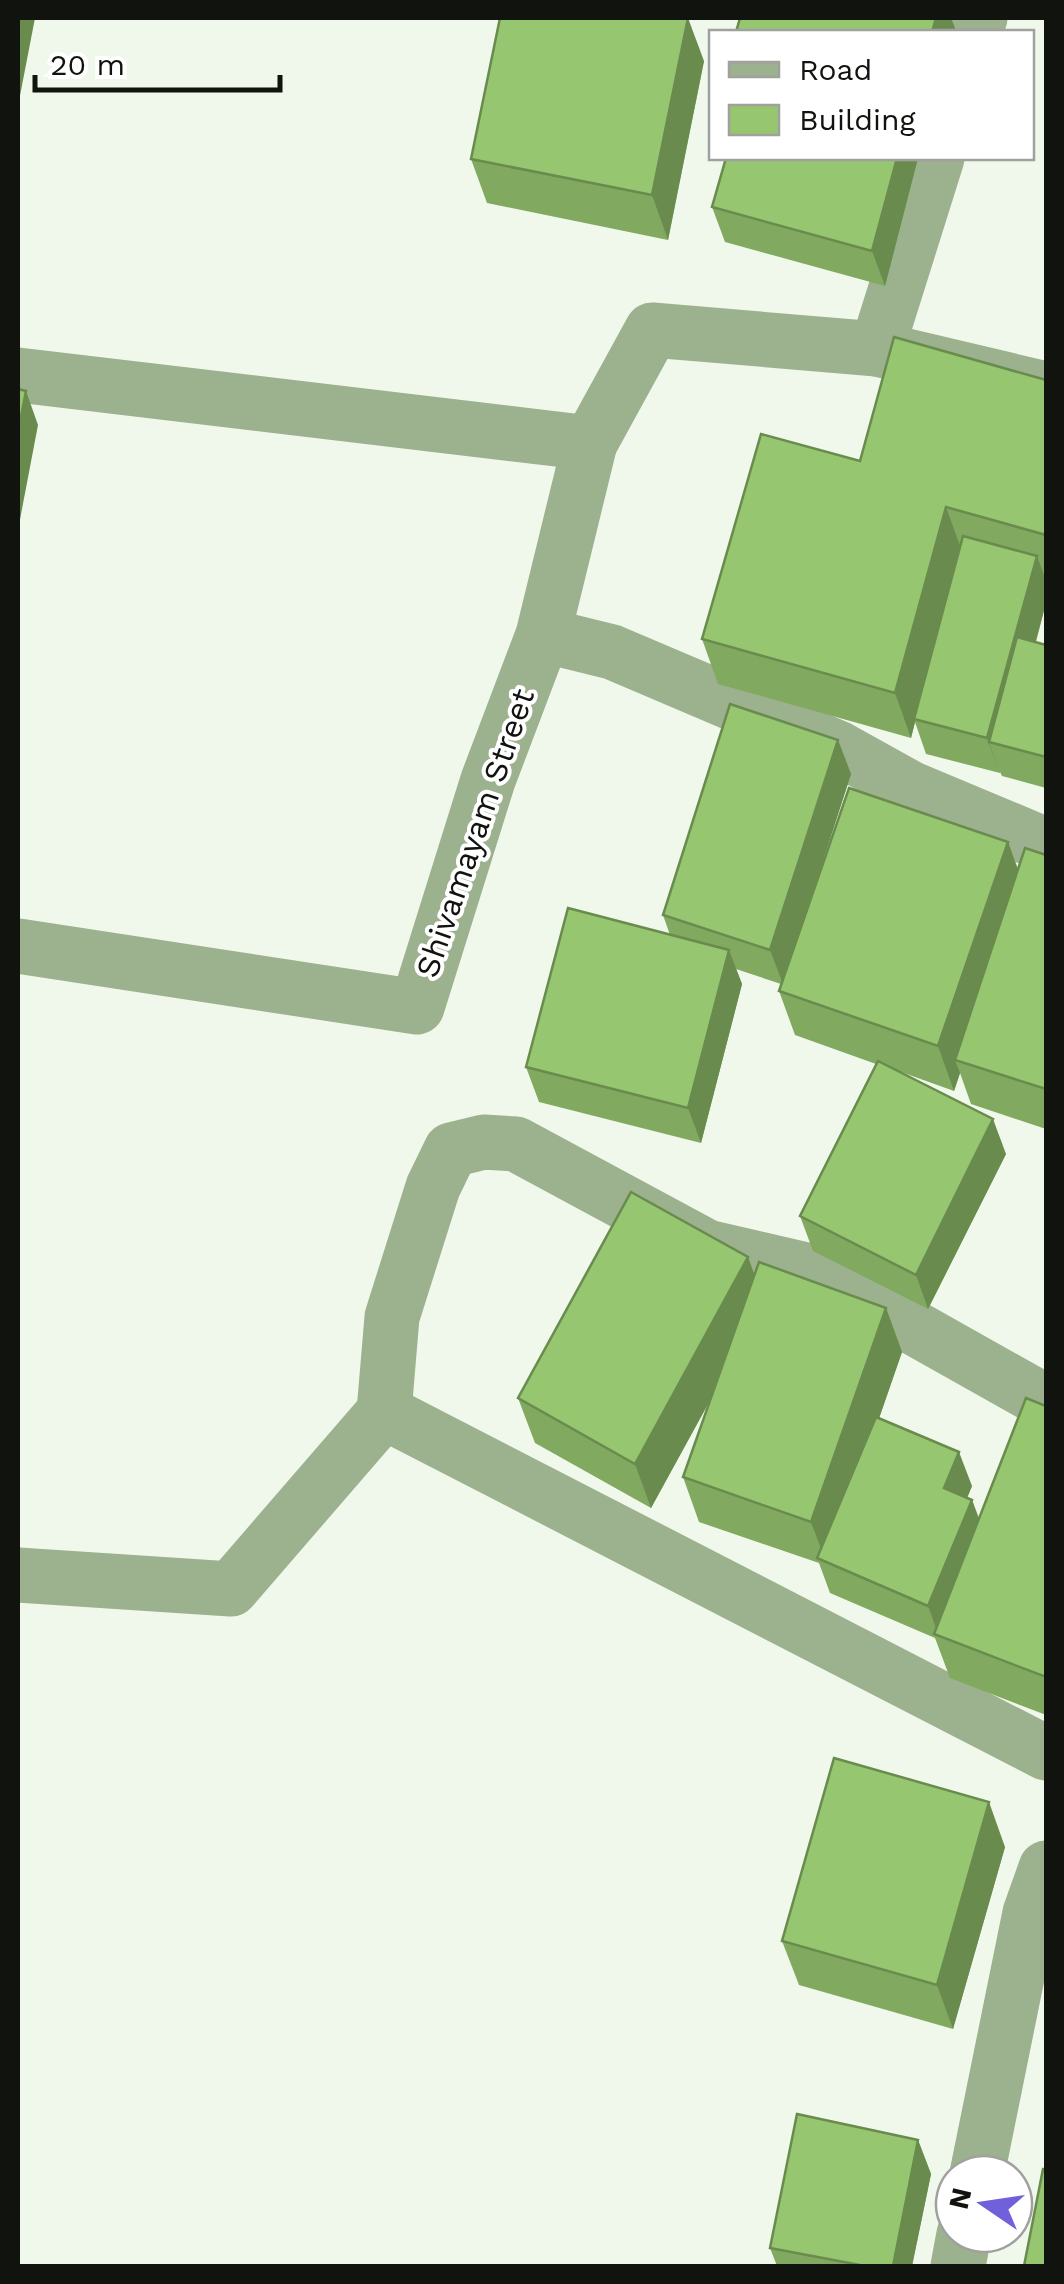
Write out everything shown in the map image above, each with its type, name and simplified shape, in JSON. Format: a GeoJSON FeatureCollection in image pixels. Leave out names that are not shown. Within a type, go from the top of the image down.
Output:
{"type":"FeatureCollection","features":[{"type":"Feature","properties":{"kind":"street"},"geometry":{"type":"LineString","coordinates":[[936,160],[877,350],[1046,388]]}},
{"type":"Feature","properties":{"kind":"street","name":"Shivamayam Street"},"geometry":{"type":"LineString","coordinates":[[18,946],[416,1006],[488,780],[542,635],[590,443],[652,330],[877,350]]}},
{"type":"Feature","properties":{"kind":"street"},"geometry":{"type":"LineString","coordinates":[[18,375],[590,443]]}},
{"type":"Feature","properties":{"kind":"street"},"geometry":{"type":"LineString","coordinates":[[542,635],[612,652],[838,748],[910,788],[1046,845]]}},
{"type":"Feature","properties":{"kind":"street"},"geometry":{"type":"LineString","coordinates":[[18,1575],[231,1589],[384,1412],[392,1317],[433,1187],[451,1150],[484,1142],[516,1144],[707,1247],[815,1272],[1046,1402]]}},
{"type":"Feature","properties":{"kind":"street"},"geometry":{"type":"LineString","coordinates":[[384,1412],[1046,1753]]}},
{"type":"Feature","properties":{"kind":"street"},"geometry":{"type":"LineString","coordinates":[[981,2154],[1030,1913],[1046,1868]]}},
{"type":"Feature","properties":{"kind":"building"},"geometry":{"type":"Polygon","coordinates":[[[500,18],[688,18],[652,195],[471,159],[500,18]]]}},
{"type":"Feature","properties":{"kind":"building"},"geometry":{"type":"Polygon","coordinates":[[[740,18],[936,18],[933,30],[737,30],[740,18]]]}},
{"type":"Feature","properties":{"kind":"building"},"geometry":{"type":"Polygon","coordinates":[[[725,160],[896,160],[872,251],[712,207],[725,160]]]}},
{"type":"Feature","properties":{"kind":"building"},"geometry":{"type":"Polygon","coordinates":[[[894,337],[1046,380],[1046,535],[946,507],[895,693],[702,639],[761,434],[860,461],[894,337]]]}},
{"type":"Feature","properties":{"kind":"building"},"geometry":{"type":"Polygon","coordinates":[[[18,389],[26,391],[18,432],[18,389]]]}},
{"type":"Feature","properties":{"kind":"building"},"geometry":{"type":"Polygon","coordinates":[[[963,536],[1037,556],[987,738],[914,719],[963,536]]]}},
{"type":"Feature","properties":{"kind":"building"},"geometry":{"type":"Polygon","coordinates":[[[1017,637],[1046,645],[1046,757],[989,742],[1017,637]]]}},
{"type":"Feature","properties":{"kind":"building"},"geometry":{"type":"Polygon","coordinates":[[[730,704],[838,740],[770,950],[663,915],[730,704]]]}},
{"type":"Feature","properties":{"kind":"building"},"geometry":{"type":"Polygon","coordinates":[[[849,788],[1008,842],[938,1046],[779,991],[849,788]]]}},
{"type":"Feature","properties":{"kind":"building"},"geometry":{"type":"Polygon","coordinates":[[[1025,848],[1046,855],[1046,1089],[955,1060],[1025,848]]]}},
{"type":"Feature","properties":{"kind":"building"},"geometry":{"type":"Polygon","coordinates":[[[568,908],[729,950],[688,1108],[526,1067],[568,908]]]}},
{"type":"Feature","properties":{"kind":"building"},"geometry":{"type":"Polygon","coordinates":[[[878,1061],[993,1119],[916,1275],[800,1216],[878,1061]]]}},
{"type":"Feature","properties":{"kind":"building"},"geometry":{"type":"Polygon","coordinates":[[[631,1192],[748,1257],[635,1464],[518,1398],[631,1192]]]}},
{"type":"Feature","properties":{"kind":"building"},"geometry":{"type":"Polygon","coordinates":[[[759,1262],[886,1308],[811,1522],[683,1477],[759,1262]]]}},
{"type":"Feature","properties":{"kind":"building"},"geometry":{"type":"Polygon","coordinates":[[[1026,1398],[1046,1406],[1046,1677],[934,1634],[1026,1398]]]}},
{"type":"Feature","properties":{"kind":"building"},"geometry":{"type":"Polygon","coordinates":[[[876,1417],[959,1452],[944,1488],[972,1500],[928,1606],[817,1558],[876,1417]]]}},
{"type":"Feature","properties":{"kind":"building"},"geometry":{"type":"Polygon","coordinates":[[[834,1758],[989,1802],[937,1985],[782,1941],[834,1758]]]}},
{"type":"Feature","properties":{"kind":"building"},"geometry":{"type":"Polygon","coordinates":[[[797,2114],[918,2140],[893,2266],[865,2266],[770,2248],[797,2114]]]}},
{"type":"Feature","properties":{"kind":"building"},"geometry":{"type":"Polygon","coordinates":[[[1046,2169],[1046,2266],[1024,2266],[1026,2254],[1034,2254],[1034,2215],[1046,2169]]]}}]}
